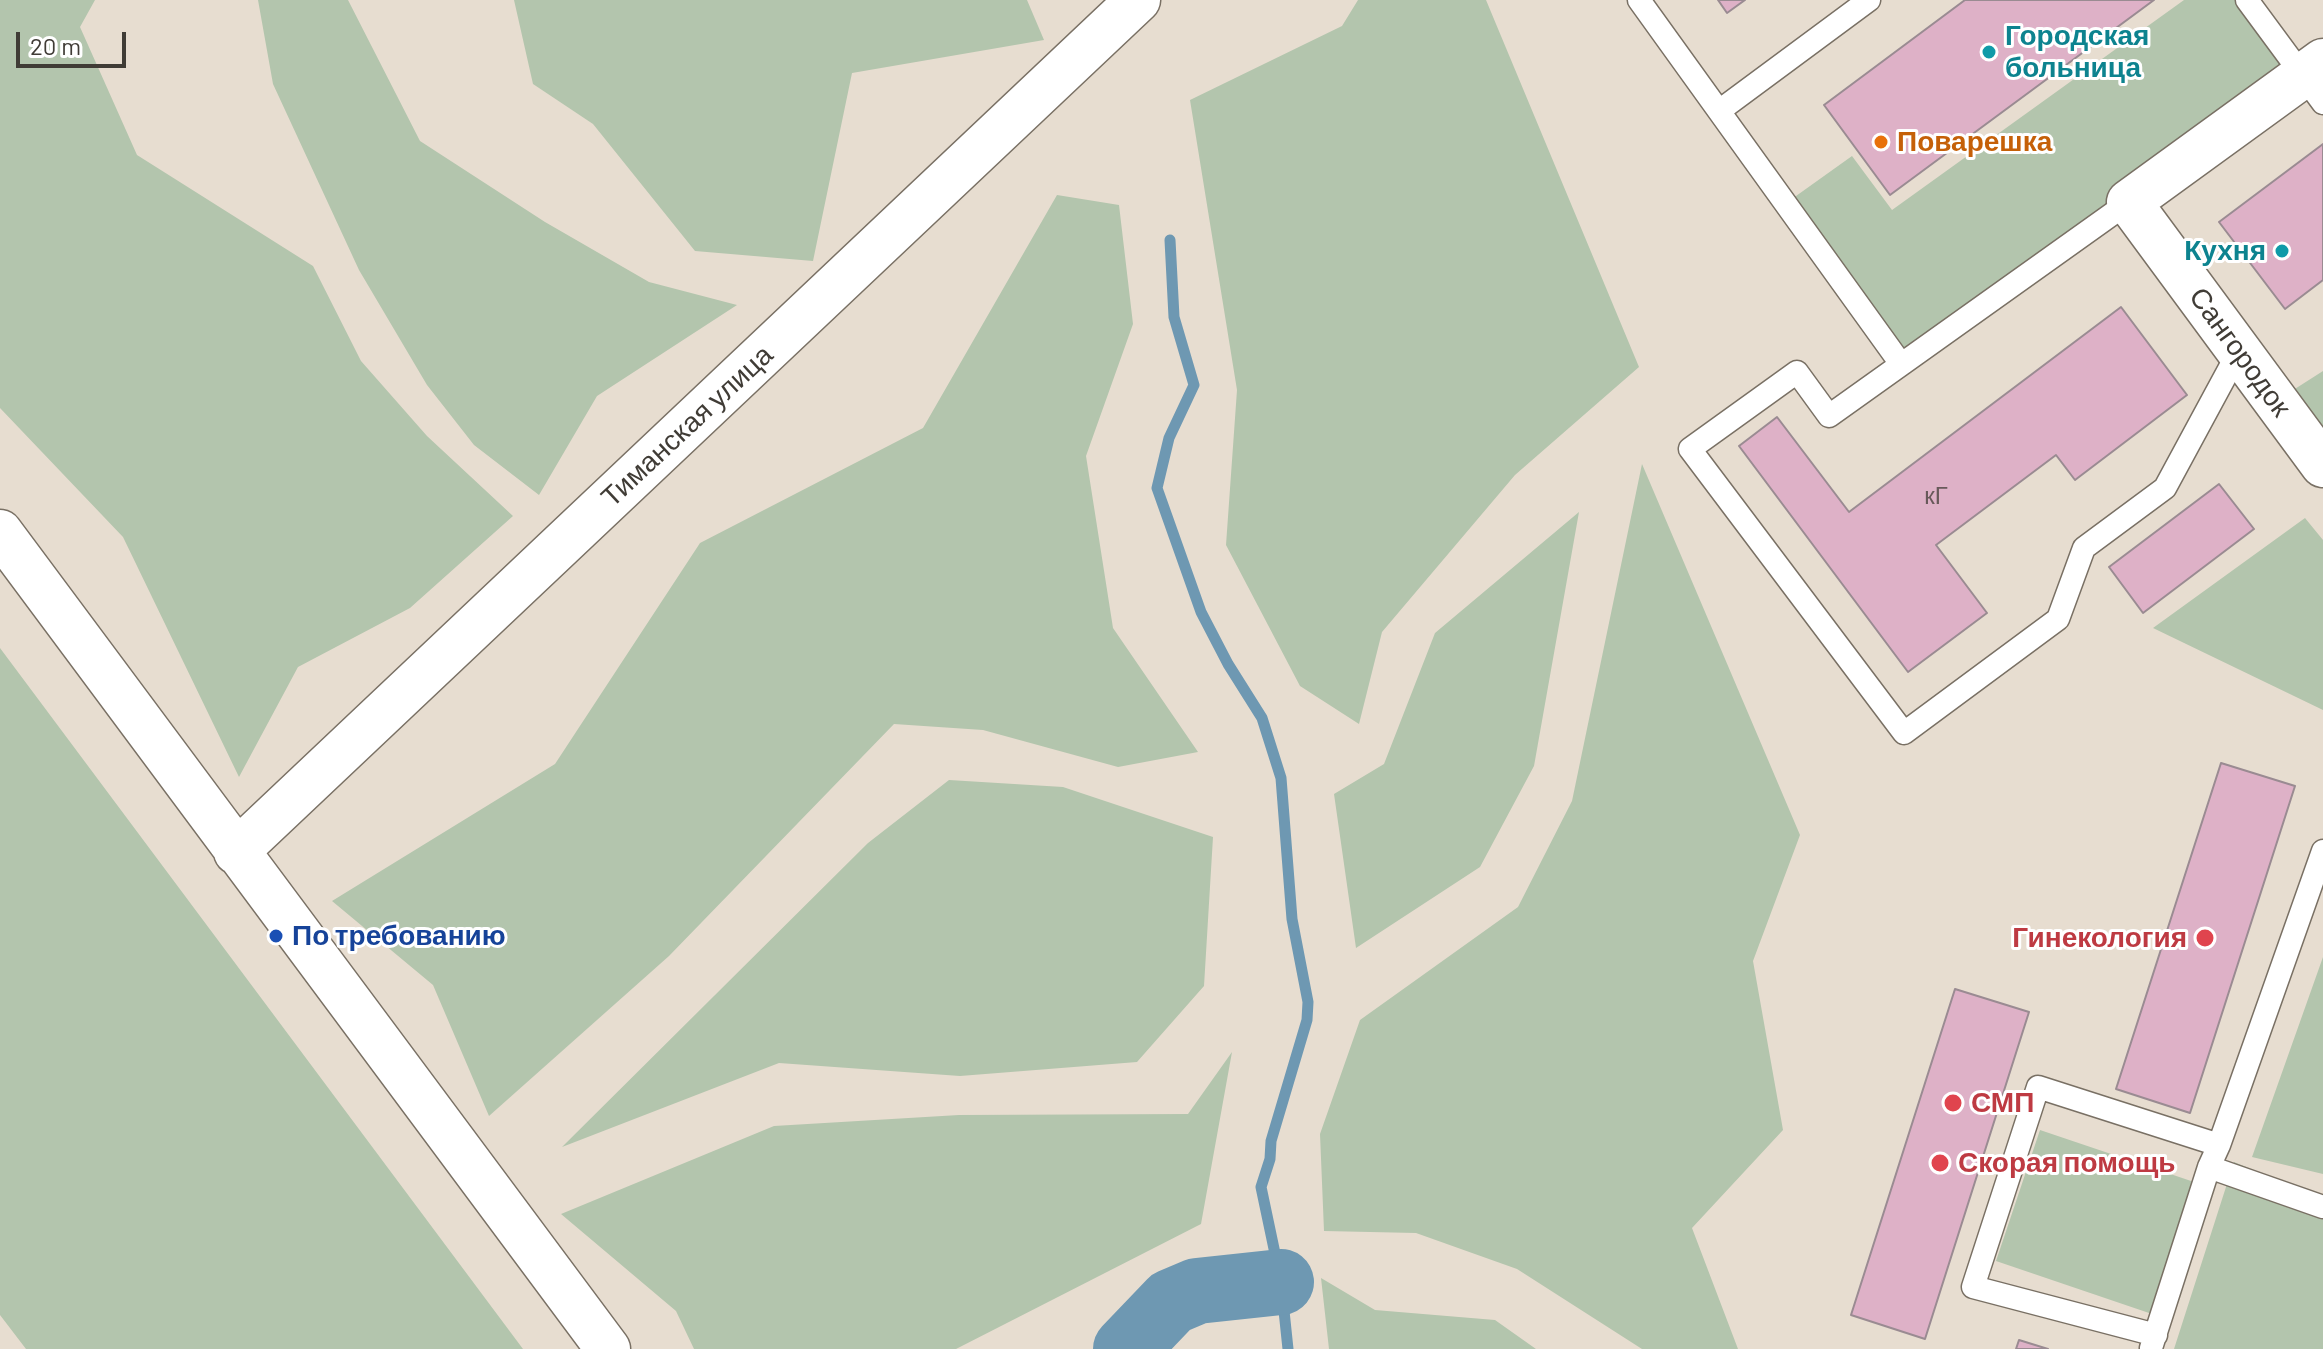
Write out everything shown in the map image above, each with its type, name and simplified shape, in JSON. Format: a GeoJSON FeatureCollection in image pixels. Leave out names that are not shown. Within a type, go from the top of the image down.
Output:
{"type":"FeatureCollection","features":[{"type":"Feature","properties":{"kind":"street","name":"Тиманская улица"},"geometry":{"type":"LineString","coordinates":[[236,852],[1138,0]]}},
{"type":"Feature","properties":{"kind":"street"},"geometry":{"type":"LineString","coordinates":[[2129,202],[2316,80]]}},
{"type":"Feature","properties":{"kind":"street","name":"Сангородок"},"geometry":{"type":"LineString","coordinates":[[2129,202],[2323,465]]}},
{"type":"Feature","properties":{"kind":"street"},"geometry":{"type":"LineString","coordinates":[[0,532],[608,1349]]}},
{"type":"Feature","properties":{"kind":"lane"},"geometry":{"type":"LineString","coordinates":[[1639,0],[1901,364]]}},
{"type":"Feature","properties":{"kind":"lane"},"geometry":{"type":"LineString","coordinates":[[1719,111],[1869,0]]}},
{"type":"Feature","properties":{"kind":"lane"},"geometry":{"type":"LineString","coordinates":[[2247,0],[2316,80]]}},
{"type":"Feature","properties":{"kind":"lane"},"geometry":{"type":"LineString","coordinates":[[2129,202],[1829,416],[1797,372],[1690,449],[1904,733],[2058,619],[2084,548],[2165,488],[2239,351]]}},
{"type":"Feature","properties":{"kind":"lane"},"geometry":{"type":"LineString","coordinates":[[2219,1145],[2038,1087],[1973,1287],[2154,1342],[2209,1167],[2219,1145],[2323,851]]}},
{"type":"Feature","properties":{"kind":"lane"},"geometry":{"type":"LineString","coordinates":[[2209,1167],[2323,1207]]}},
{"type":"Feature","properties":{"kind":"green space"},"geometry":{"type":"Polygon","coordinates":[[[0,0],[95,0],[80,27],[137,155],[313,266],[361,361],[427,436],[513,516],[410,608],[298,667],[239,777],[123,537],[0,408],[0,0]]]}},
{"type":"Feature","properties":{"kind":"green space"},"geometry":{"type":"Polygon","coordinates":[[[258,0],[348,0],[420,141],[545,222],[649,282],[737,305],[597,396],[539,495],[474,445],[427,385],[359,270],[273,84],[258,0]]]}},
{"type":"Feature","properties":{"kind":"green space"},"geometry":{"type":"Polygon","coordinates":[[[514,0],[1027,0],[1044,40],[852,73],[813,261],[695,251],[593,124],[533,84],[514,0]]]}},
{"type":"Feature","properties":{"kind":"green space"},"geometry":{"type":"Polygon","coordinates":[[[1358,0],[1486,0],[1639,367],[1515,475],[1382,632],[1359,724],[1300,686],[1226,545],[1237,390],[1190,100],[1342,26],[1358,0]]]}},
{"type":"Feature","properties":{"kind":"green space"},"geometry":{"type":"Polygon","coordinates":[[[2184,0],[2246,0],[2298,72],[1901,356],[1789,201],[1852,156],[1892,210],[2184,0]]]}},
{"type":"Feature","properties":{"kind":"green space"},"geometry":{"type":"Polygon","coordinates":[[[1057,195],[1119,205],[1133,324],[1086,456],[1113,628],[1198,752],[1118,767],[983,730],[894,724],[669,956],[489,1116],[433,985],[332,901],[555,764],[700,543],[923,428],[1057,195]]]}},
{"type":"Feature","properties":{"kind":"green space"},"geometry":{"type":"Polygon","coordinates":[[[2323,371],[2323,465],[2276,401],[2323,371]]]}},
{"type":"Feature","properties":{"kind":"green space"},"geometry":{"type":"Polygon","coordinates":[[[1642,464],[1800,835],[1753,961],[1783,1130],[1692,1228],[1738,1349],[1642,1349],[1517,1269],[1416,1233],[1324,1231],[1320,1134],[1360,1020],[1518,907],[1572,801],[1642,464]]]}},
{"type":"Feature","properties":{"kind":"green space"},"geometry":{"type":"Polygon","coordinates":[[[1579,512],[1534,766],[1480,867],[1356,948],[1334,794],[1384,764],[1435,633],[1579,512]]]}},
{"type":"Feature","properties":{"kind":"green space"},"geometry":{"type":"Polygon","coordinates":[[[2305,518],[2323,540],[2323,710],[2153,628],[2305,518]]]}},
{"type":"Feature","properties":{"kind":"green space"},"geometry":{"type":"Polygon","coordinates":[[[0,648],[523,1349],[26,1349],[0,1315],[0,648]]]}},
{"type":"Feature","properties":{"kind":"green space"},"geometry":{"type":"Polygon","coordinates":[[[949,780],[1063,787],[1213,837],[1204,986],[1137,1062],[960,1076],[779,1063],[562,1147],[868,843],[949,780]]]}},
{"type":"Feature","properties":{"kind":"green space"},"geometry":{"type":"Polygon","coordinates":[[[2323,957],[2323,1174],[2252,1157],[2323,957]]]}},
{"type":"Feature","properties":{"kind":"green space"},"geometry":{"type":"Polygon","coordinates":[[[1232,1052],[1201,1224],[956,1349],[694,1349],[676,1311],[561,1214],[774,1126],[959,1115],[1188,1114],[1232,1052]]]}},
{"type":"Feature","properties":{"kind":"green space"},"geometry":{"type":"Polygon","coordinates":[[[2040,1130],[2197,1183],[2152,1314],[1996,1261],[2040,1130]]]}},
{"type":"Feature","properties":{"kind":"green space"},"geometry":{"type":"Polygon","coordinates":[[[2234,1162],[2323,1201],[2323,1349],[2174,1349],[2234,1162]]]}},
{"type":"Feature","properties":{"kind":"green space"},"geometry":{"type":"Polygon","coordinates":[[[1321,1278],[1375,1310],[1495,1320],[1536,1349],[1329,1349],[1321,1278]]]}},
{"type":"Feature","properties":{"kind":"building"},"geometry":{"type":"Polygon","coordinates":[[[1718,0],[1745,0],[1727,13],[1718,0]]]}},
{"type":"Feature","properties":{"kind":"building","name":"Городская больница"},"geometry":{"type":"Polygon","coordinates":[[[1965,0],[2154,0],[1890,195],[1824,105],[1965,0]]]}},
{"type":"Feature","properties":{"kind":"building","name":"Кухня"},"geometry":{"type":"Polygon","coordinates":[[[2323,144],[2323,280],[2285,309],[2219,222],[2323,144]]]}},
{"type":"Feature","properties":{"kind":"building"},"geometry":{"type":"Polygon","coordinates":[[[2121,307],[2187,395],[2075,480],[2056,455],[1936,545],[1987,613],[1908,672],[1739,446],[1777,417],[1849,512],[2121,307]]]}},
{"type":"Feature","properties":{"kind":"building"},"geometry":{"type":"Polygon","coordinates":[[[2219,484],[2254,529],[2143,613],[2109,567],[2219,484]]]}},
{"type":"Feature","properties":{"kind":"building","name":"Гинекология"},"geometry":{"type":"Polygon","coordinates":[[[2221,763],[2295,786],[2190,1113],[2116,1089],[2221,763]]]}},
{"type":"Feature","properties":{"kind":"building","name":"Скорая помощь"},"geometry":{"type":"Polygon","coordinates":[[[1955,989],[2029,1012],[1925,1339],[1851,1315],[1955,989]]]}},
{"type":"Feature","properties":{"kind":"building"},"geometry":{"type":"Polygon","coordinates":[[[2019,1340],[2048,1349],[2016,1349],[2019,1340]]]}},
{"type":"Feature","properties":{"kind":"waterway"},"geometry":{"type":"LineString","coordinates":[[1170,240],[1174,317],[1194,385],[1169,438],[1157,488],[1201,612],[1228,664],[1262,718],[1281,778],[1292,919],[1308,1002],[1307,1020],[1271,1141],[1270,1159],[1261,1187],[1281,1282],[1288,1349]]}},
{"type":"Feature","properties":{"kind":"waterway"},"geometry":{"type":"LineString","coordinates":[[1126,1349],[1171,1302],[1197,1291],[1281,1282]]}},
{"type":"Feature","properties":{"kind":"place","name":"Городская больница"},"geometry":{"type":"Point","coordinates":[1989,52]}},
{"type":"Feature","properties":{"kind":"place","name":"Поварешка"},"geometry":{"type":"Point","coordinates":[1881,142]}},
{"type":"Feature","properties":{"kind":"place","name":"Кухня"},"geometry":{"type":"Point","coordinates":[2282,251]}},
{"type":"Feature","properties":{"kind":"place","name":"По требованию"},"geometry":{"type":"Point","coordinates":[276,936]}},
{"type":"Feature","properties":{"kind":"place","name":"Гинекология"},"geometry":{"type":"Point","coordinates":[2205,938]}},
{"type":"Feature","properties":{"kind":"place","name":"СМП"},"geometry":{"type":"Point","coordinates":[1953,1103]}},
{"type":"Feature","properties":{"kind":"place","name":"Скорая помощь"},"geometry":{"type":"Point","coordinates":[1940,1163]}}]}
